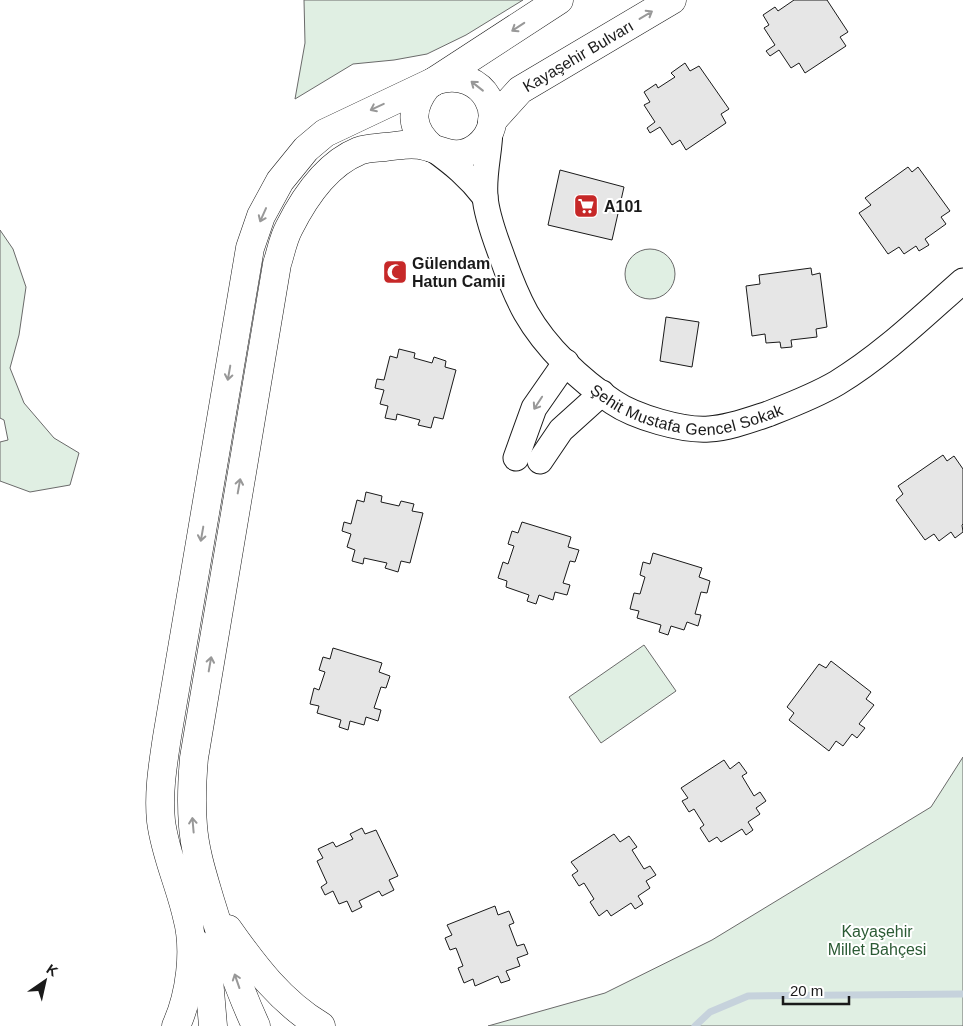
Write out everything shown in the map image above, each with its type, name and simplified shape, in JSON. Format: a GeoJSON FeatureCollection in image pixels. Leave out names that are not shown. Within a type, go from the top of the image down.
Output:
{"type":"FeatureCollection","features":[{"type":"Feature","properties":{"kind":"main road"},"geometry":{"type":"LineString","coordinates":[[432,148],[423,140],[417,130],[414,118],[415,106],[419,95],[427,86],[559,0]]}},
{"type":"Feature","properties":{"kind":"main road","name":"Kayaşehir Bulvarı"},"geometry":{"type":"LineString","coordinates":[[491,125],[520,90],[672,0]]}},
{"type":"Feature","properties":{"kind":"main road"},"geometry":{"type":"LineString","coordinates":[[213,1026],[208,979],[168,854],[161,821],[160,786],[250,248],[261,216],[280,181],[306,149],[325,133],[437,80],[449,76],[461,77],[477,85],[488,98],[492,110],[491,125],[485,139],[476,147],[466,152],[455,154],[443,153],[422,145],[406,144],[360,150],[337,164],[309,193],[288,229],[277,264],[194,758],[191,789],[193,827],[200,864],[212,908],[241,993],[256,1026]]}},
{"type":"Feature","properties":{"kind":"main road"},"geometry":{"type":"LineString","coordinates":[[212,908],[265,978],[287,1001],[321,1026]]}},
{"type":"Feature","properties":{"kind":"main road"},"geometry":{"type":"LineString","coordinates":[[176,1026],[188,988],[191,962],[188,919]]}},
{"type":"Feature","properties":{"kind":"street"},"geometry":{"type":"LineString","coordinates":[[484,197],[491,125]]}},
{"type":"Feature","properties":{"kind":"street"},"geometry":{"type":"LineString","coordinates":[[432,148],[459,168],[484,197]]}},
{"type":"Feature","properties":{"kind":"street","name":"Şehit Mustafa Gencel Sokak"},"geometry":{"type":"LineString","coordinates":[[484,197],[495,238],[508,274],[526,313],[548,343],[566,362],[620,406],[674,426],[709,430],[748,421],[793,404],[836,383],[886,349],[963,281]]}},
{"type":"Feature","properties":{"kind":"street"},"geometry":{"type":"LineString","coordinates":[[566,362],[534,408],[528,460],[602,393]]}},
{"type":"Feature","properties":{"kind":"green space"},"geometry":{"type":"Polygon","coordinates":[[[304,0],[523,0],[466,35],[427,54],[394,60],[353,64],[295,99],[305,43],[304,0]]]}},
{"type":"Feature","properties":{"kind":"green space"},"geometry":{"type":"Polygon","coordinates":[[[0,230],[13,249],[26,287],[19,335],[10,368],[24,403],[54,438],[79,453],[70,485],[30,492],[0,481],[0,442],[8,440],[4,420],[0,418],[0,230]]]}},
{"type":"Feature","properties":{"kind":"green space"},"geometry":{"type":"Polygon","coordinates":[[[645,249],[655,249],[668,256],[675,269],[675,279],[668,292],[655,299],[645,299],[636,295],[629,288],[625,279],[625,269],[629,260],[636,253],[645,249]]]}},
{"type":"Feature","properties":{"kind":"green space"},"geometry":{"type":"Polygon","coordinates":[[[644,645],[676,691],[601,743],[569,697],[644,645]]]}},
{"type":"Feature","properties":{"kind":"green space","name":"Kayaşehir Millet Bahçesi"},"geometry":{"type":"Polygon","coordinates":[[[963,757],[963,1026],[488,1026],[605,993],[712,940],[931,807],[963,757]]]}},
{"type":"Feature","properties":{"kind":"building"},"geometry":{"type":"Polygon","coordinates":[[[794,0],[827,0],[848,32],[840,37],[846,46],[805,73],[799,63],[791,68],[779,50],[770,56],[766,51],[775,45],[764,28],[769,25],[763,15],[775,7],[778,11],[794,0]]]}},
{"type":"Feature","properties":{"kind":"building"},"geometry":{"type":"Polygon","coordinates":[[[685,63],[690,71],[699,66],[729,109],[721,114],[726,123],[686,150],[680,140],[672,145],[660,127],[650,133],[647,128],[655,122],[644,105],[650,102],[644,92],[656,84],[658,88],[675,77],[671,73],[685,63]]]}},
{"type":"Feature","properties":{"kind":"building"},"geometry":{"type":"Polygon","coordinates":[[[908,167],[912,172],[918,167],[950,211],[941,217],[946,224],[925,239],[929,245],[919,251],[916,246],[904,254],[899,247],[888,254],[859,213],[871,205],[865,198],[908,167]]]}},
{"type":"Feature","properties":{"kind":"building","name":"A101"},"geometry":{"type":"Polygon","coordinates":[[[560,170],[624,187],[612,240],[548,225],[560,170]]]}},
{"type":"Feature","properties":{"kind":"building"},"geometry":{"type":"Polygon","coordinates":[[[811,268],[812,275],[820,273],[827,327],[816,329],[817,337],[791,340],[792,347],[781,348],[780,342],[766,343],[765,334],[752,336],[746,286],[760,284],[759,275],[811,268]]]}},
{"type":"Feature","properties":{"kind":"building"},"geometry":{"type":"Polygon","coordinates":[[[666,317],[699,322],[692,367],[660,361],[666,317]]]}},
{"type":"Feature","properties":{"kind":"building"},"geometry":{"type":"Polygon","coordinates":[[[399,349],[415,353],[414,358],[432,363],[434,357],[446,361],[445,367],[456,370],[443,419],[434,417],[431,428],[418,425],[420,420],[397,414],[396,420],[385,418],[388,406],[380,404],[384,390],[375,388],[377,379],[384,380],[390,356],[397,358],[399,349]]]}},
{"type":"Feature","properties":{"kind":"building"},"geometry":{"type":"Polygon","coordinates":[[[943,455],[947,461],[954,456],[963,469],[963,532],[955,538],[951,532],[939,541],[934,534],[925,540],[896,500],[903,494],[898,486],[943,455]]]}},
{"type":"Feature","properties":{"kind":"building"},"geometry":{"type":"Polygon","coordinates":[[[366,492],[382,496],[381,502],[399,506],[401,501],[414,504],[412,511],[423,513],[410,563],[401,561],[398,572],[385,568],[387,563],[364,558],[363,564],[352,561],[355,550],[347,547],[351,534],[342,531],[344,522],[351,524],[357,500],[364,502],[366,492]]]}},
{"type":"Feature","properties":{"kind":"building"},"geometry":{"type":"Polygon","coordinates":[[[522,522],[571,537],[568,547],[579,550],[575,562],[570,561],[563,583],[570,585],[567,595],[555,592],[553,600],[539,595],[536,604],[527,601],[529,595],[506,587],[507,581],[498,578],[503,562],[508,564],[514,546],[508,544],[512,531],[518,533],[522,522]]]}},
{"type":"Feature","properties":{"kind":"building"},"geometry":{"type":"Polygon","coordinates":[[[653,553],[702,568],[699,577],[710,581],[707,593],[701,592],[695,614],[701,615],[698,626],[687,622],[684,630],[671,626],[668,635],[659,632],[661,625],[637,618],[639,611],[630,609],[634,593],[640,594],[645,577],[640,575],[643,562],[650,564],[653,553]]]}},
{"type":"Feature","properties":{"kind":"building"},"geometry":{"type":"Polygon","coordinates":[[[333,648],[382,663],[379,672],[390,676],[386,688],[381,687],[374,708],[381,710],[378,721],[366,717],[364,725],[350,721],[348,730],[339,727],[341,720],[317,713],[319,706],[310,704],[314,688],[319,690],[325,672],[319,670],[323,657],[330,659],[333,648]]]}},
{"type":"Feature","properties":{"kind":"building"},"geometry":{"type":"Polygon","coordinates":[[[831,661],[871,692],[866,699],[874,705],[859,724],[865,728],[857,738],[852,734],[843,746],[836,741],[829,751],[789,720],[794,713],[787,707],[819,664],[826,668],[831,661]]]}},
{"type":"Feature","properties":{"kind":"building"},"geometry":{"type":"Polygon","coordinates":[[[724,760],[730,769],[739,762],[747,773],[742,776],[754,796],[760,792],[766,801],[756,808],[760,814],[748,822],[753,830],[746,835],[742,829],[721,842],[717,837],[709,842],[700,828],[704,825],[694,809],[689,812],[682,801],[688,798],[681,788],[724,760]]]}},
{"type":"Feature","properties":{"kind":"building"},"geometry":{"type":"Polygon","coordinates":[[[362,828],[365,834],[376,830],[398,876],[389,880],[394,890],[382,896],[379,891],[359,901],[362,907],[352,912],[347,901],[339,904],[333,891],[325,895],[321,887],[327,883],[317,861],[323,858],[318,849],[333,842],[336,847],[353,839],[350,834],[362,828]]]}},
{"type":"Feature","properties":{"kind":"building"},"geometry":{"type":"Polygon","coordinates":[[[614,834],[620,842],[629,836],[637,847],[632,850],[644,869],[650,866],[656,875],[646,881],[650,888],[638,896],[643,904],[635,909],[631,903],[611,916],[607,910],[599,916],[590,902],[594,899],[584,883],[579,886],[572,875],[578,871],[571,862],[614,834]]]}},
{"type":"Feature","properties":{"kind":"building"},"geometry":{"type":"Polygon","coordinates":[[[495,906],[498,915],[509,911],[514,923],[509,925],[517,946],[524,944],[528,954],[517,958],[520,966],[506,971],[510,980],[501,983],[498,976],[475,986],[473,979],[464,983],[458,968],[463,966],[456,948],[450,950],[445,938],[452,935],[447,925],[495,906]]]}},
{"type":"Feature","properties":{"kind":"waterway"},"geometry":{"type":"LineString","coordinates":[[695,1026],[710,1012],[748,996],[963,994]]}},
{"type":"Feature","properties":{"kind":"place","name":"A101"},"geometry":{"type":"Point","coordinates":[586,206]}},
{"type":"Feature","properties":{"kind":"place","name":"Gülendam Hatun Camii"},"geometry":{"type":"Point","coordinates":[395,272]}}]}
